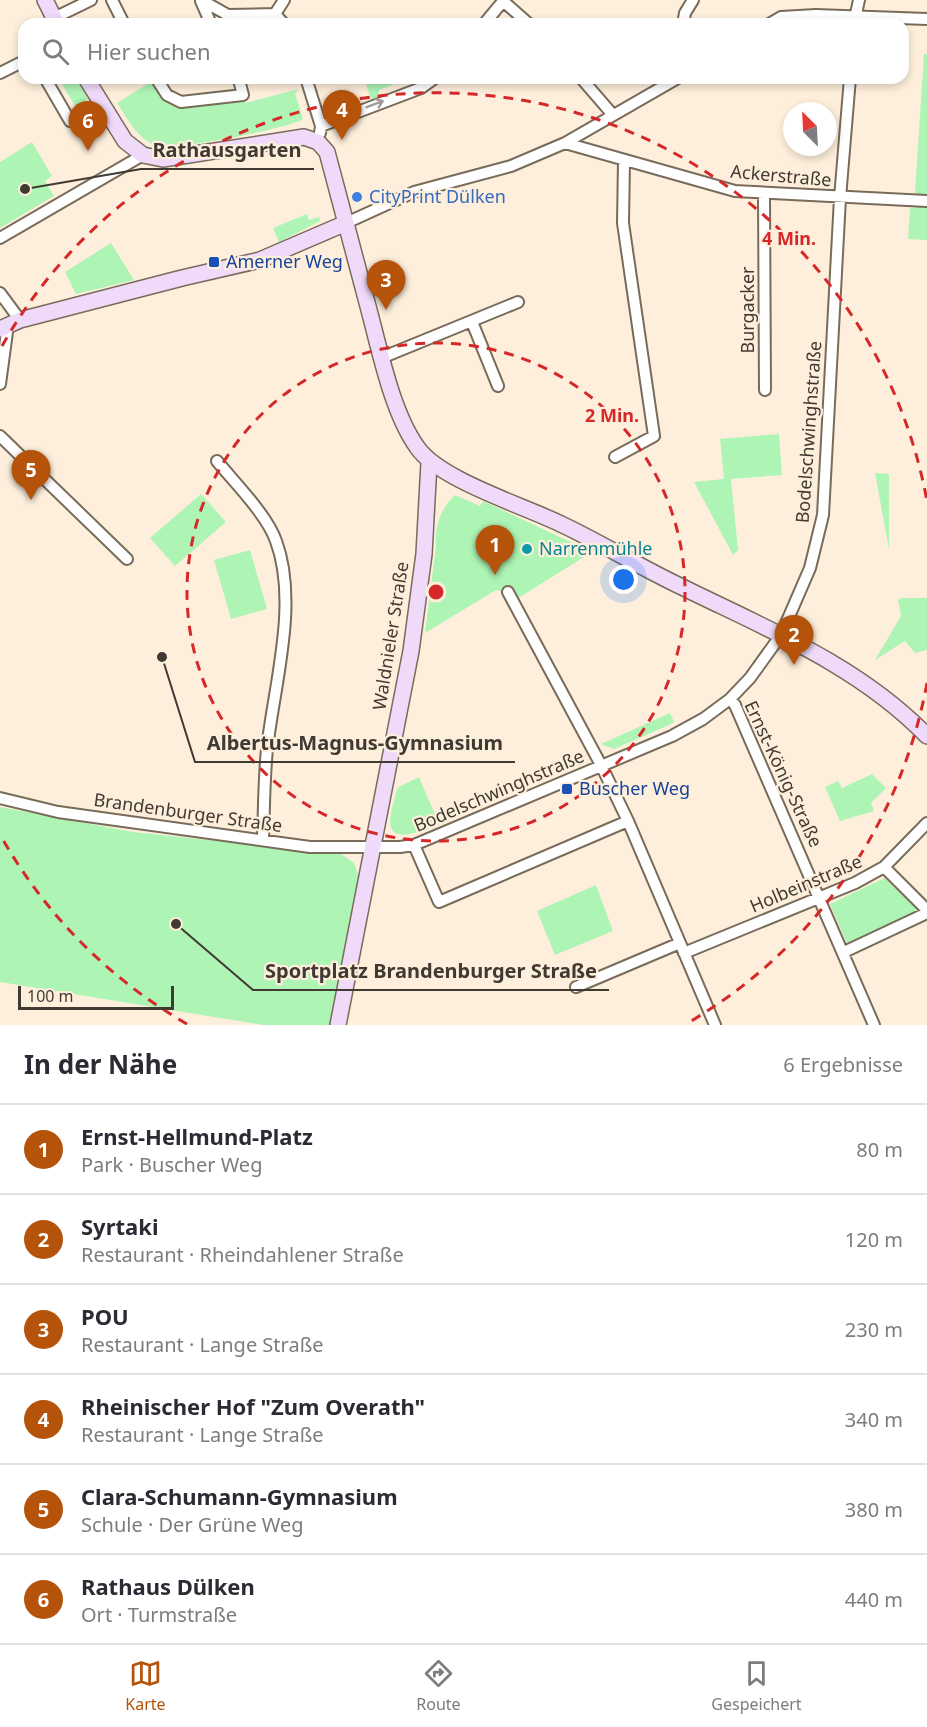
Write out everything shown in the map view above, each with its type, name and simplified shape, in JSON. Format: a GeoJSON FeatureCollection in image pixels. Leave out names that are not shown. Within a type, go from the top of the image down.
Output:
{"type":"FeatureCollection","features":[{"type":"Feature","properties":{"kind":"main road"},"geometry":{"type":"LineString","coordinates":[[45,0],[54,18]]}},
{"type":"Feature","properties":{"kind":"main road"},"geometry":{"type":"LineString","coordinates":[[89,84],[125,141],[143,155],[162,159],[304,137],[318,142],[327,152],[381,358],[394,397],[415,446],[429,463],[457,478],[563,525],[854,674],[902,711],[927,736]]}},
{"type":"Feature","properties":{"kind":"main road"},"geometry":{"type":"LineString","coordinates":[[2,328],[20,320],[260,260],[346,223]]}},
{"type":"Feature","properties":{"kind":"main road","name":"Waldnieler Straße"},"geometry":{"type":"LineString","coordinates":[[338,1025],[411,651],[424,554],[429,463]]}},
{"type":"Feature","properties":{"kind":"street"},"geometry":{"type":"LineString","coordinates":[[60,18],[91,0]]}},
{"type":"Feature","properties":{"kind":"street"},"geometry":{"type":"LineString","coordinates":[[112,0],[121,18]]}},
{"type":"Feature","properties":{"kind":"street"},"geometry":{"type":"LineString","coordinates":[[275,14],[284,0]]}},
{"type":"Feature","properties":{"kind":"street"},"geometry":{"type":"LineString","coordinates":[[488,18],[503,0],[523,18]]}},
{"type":"Feature","properties":{"kind":"street"},"geometry":{"type":"LineString","coordinates":[[684,18],[693,0]]}},
{"type":"Feature","properties":{"kind":"street"},"geometry":{"type":"LineString","coordinates":[[854,18],[859,0]]}},
{"type":"Feature","properties":{"kind":"street"},"geometry":{"type":"LineString","coordinates":[[201,1],[228,15],[275,14],[279,18]]}},
{"type":"Feature","properties":{"kind":"street"},"geometry":{"type":"LineString","coordinates":[[201,1],[208,18]]}},
{"type":"Feature","properties":{"kind":"street"},"geometry":{"type":"LineString","coordinates":[[779,18],[816,15],[839,18]]}},
{"type":"Feature","properties":{"kind":"street"},"geometry":{"type":"LineString","coordinates":[[909,19],[927,19]]}},
{"type":"Feature","properties":{"kind":"street"},"geometry":{"type":"LineString","coordinates":[[0,73],[18,64]]}},
{"type":"Feature","properties":{"kind":"street"},"geometry":{"type":"LineString","coordinates":[[48,84],[70,121],[101,104]]}},
{"type":"Feature","properties":{"kind":"street"},"geometry":{"type":"LineString","coordinates":[[160,84],[167,95],[181,102],[243,94],[242,84]]}},
{"type":"Feature","properties":{"kind":"street"},"geometry":{"type":"LineString","coordinates":[[309,84],[321,126],[318,142]]}},
{"type":"Feature","properties":{"kind":"street"},"geometry":{"type":"LineString","coordinates":[[321,126],[427,84]]}},
{"type":"Feature","properties":{"kind":"street"},"geometry":{"type":"LineString","coordinates":[[586,84],[613,115]]}},
{"type":"Feature","properties":{"kind":"street"},"geometry":{"type":"LineString","coordinates":[[346,223],[414,192],[511,166],[565,142],[666,84]]}},
{"type":"Feature","properties":{"kind":"street","name":"Bodelschwinghstraße"},"geometry":{"type":"LineString","coordinates":[[374,849],[414,845],[672,736],[703,719],[730,699],[750,678],[781,635],[810,568],[823,515],[840,198],[850,84]]}},
{"type":"Feature","properties":{"kind":"street","name":"Ackerstraße"},"geometry":{"type":"LineString","coordinates":[[565,142],[624,161],[735,191],[927,201]]}},
{"type":"Feature","properties":{"kind":"street"},"geometry":{"type":"LineString","coordinates":[[0,238],[143,155]]}},
{"type":"Feature","properties":{"kind":"street"},"geometry":{"type":"LineString","coordinates":[[615,457],[654,436],[623,223],[624,161]]}},
{"type":"Feature","properties":{"kind":"street","name":"Burgacker"},"geometry":{"type":"LineString","coordinates":[[764,194],[765,390]]}},
{"type":"Feature","properties":{"kind":"street"},"geometry":{"type":"LineString","coordinates":[[0,293],[20,320]]}},
{"type":"Feature","properties":{"kind":"street"},"geometry":{"type":"LineString","coordinates":[[381,358],[518,302]]}},
{"type":"Feature","properties":{"kind":"street"},"geometry":{"type":"LineString","coordinates":[[472,322],[498,386]]}},
{"type":"Feature","properties":{"kind":"street"},"geometry":{"type":"LineString","coordinates":[[0,384],[7,332],[2,328]]}},
{"type":"Feature","properties":{"kind":"street"},"geometry":{"type":"LineString","coordinates":[[0,436],[127,559]]}},
{"type":"Feature","properties":{"kind":"street"},"geometry":{"type":"LineString","coordinates":[[217,461],[266,523],[276,540],[284,575],[285,602],[267,750],[262,840]]}},
{"type":"Feature","properties":{"kind":"street"},"geometry":{"type":"LineString","coordinates":[[508,592],[601,765],[628,821],[715,1025]]}},
{"type":"Feature","properties":{"kind":"street","name":"Ernst-König-Straße"},"geometry":{"type":"LineString","coordinates":[[730,699],[735,705],[820,897],[874,1025]]}},
{"type":"Feature","properties":{"kind":"street","name":"Brandenburger Straße"},"geometry":{"type":"LineString","coordinates":[[0,798],[58,812],[310,847],[374,849]]}},
{"type":"Feature","properties":{"kind":"street"},"geometry":{"type":"LineString","coordinates":[[414,845],[439,902],[628,821]]}},
{"type":"Feature","properties":{"kind":"street","name":"Holbeinstraße"},"geometry":{"type":"LineString","coordinates":[[682,948],[820,897],[884,867],[927,823]]}},
{"type":"Feature","properties":{"kind":"street"},"geometry":{"type":"LineString","coordinates":[[844,952],[927,911],[884,867]]}},
{"type":"Feature","properties":{"kind":"street"},"geometry":{"type":"LineString","coordinates":[[576,987],[682,948]]}},
{"type":"Feature","properties":{"kind":"green space"},"geometry":{"type":"Polygon","coordinates":[[[924,54],[927,54],[927,240],[908,239],[910,208],[914,208],[924,54]]]}},
{"type":"Feature","properties":{"kind":"green space"},"geometry":{"type":"Polygon","coordinates":[[[62,84],[79,84],[88,99],[76,107],[62,84]]]}},
{"type":"Feature","properties":{"kind":"green space"},"geometry":{"type":"Polygon","coordinates":[[[148,84],[156,84],[167,102],[175,105],[243,96],[245,103],[299,89],[295,93],[303,119],[277,128],[231,138],[167,147],[150,143],[138,134],[117,103],[148,84]]]}},
{"type":"Feature","properties":{"kind":"green space"},"geometry":{"type":"Polygon","coordinates":[[[366,84],[394,84],[379,90],[378,98],[371,99],[366,84]]]}},
{"type":"Feature","properties":{"kind":"green space"},"geometry":{"type":"Polygon","coordinates":[[[32,142],[52,176],[45,181],[54,196],[0,228],[0,162],[32,142]]]}},
{"type":"Feature","properties":{"kind":"green space"},"geometry":{"type":"Polygon","coordinates":[[[307,214],[309,220],[319,217],[320,221],[279,242],[273,228],[307,214]]]}},
{"type":"Feature","properties":{"kind":"green space"},"geometry":{"type":"Polygon","coordinates":[[[111,243],[134,280],[76,294],[65,272],[111,243]]]}},
{"type":"Feature","properties":{"kind":"green space"},"geometry":{"type":"Polygon","coordinates":[[[779,434],[782,475],[731,479],[738,550],[733,555],[694,482],[724,479],[720,439],[779,434]]]}},
{"type":"Feature","properties":{"kind":"green space"},"geometry":{"type":"Polygon","coordinates":[[[875,473],[889,474],[889,549],[875,473]]]}},
{"type":"Feature","properties":{"kind":"green space"},"geometry":{"type":"Polygon","coordinates":[[[201,494],[226,522],[175,566],[150,538],[201,494]]]}},
{"type":"Feature","properties":{"kind":"green space"},"geometry":{"type":"Polygon","coordinates":[[[455,495],[480,506],[483,501],[592,552],[520,597],[496,590],[425,633],[437,525],[442,512],[455,495]]]}},
{"type":"Feature","properties":{"kind":"green space"},"geometry":{"type":"Polygon","coordinates":[[[250,550],[267,609],[231,619],[214,560],[250,550]]]}},
{"type":"Feature","properties":{"kind":"green space"},"geometry":{"type":"Polygon","coordinates":[[[927,598],[927,650],[915,653],[905,641],[875,660],[901,616],[898,600],[927,598]]]}},
{"type":"Feature","properties":{"kind":"green space"},"geometry":{"type":"Polygon","coordinates":[[[670,713],[674,722],[669,725],[614,749],[601,744],[670,713]]]}},
{"type":"Feature","properties":{"kind":"green space"},"geometry":{"type":"Polygon","coordinates":[[[872,774],[886,788],[871,803],[874,811],[840,821],[825,787],[838,781],[842,788],[872,774]]]}},
{"type":"Feature","properties":{"kind":"green space"},"geometry":{"type":"Polygon","coordinates":[[[419,777],[439,824],[411,834],[397,833],[392,829],[390,822],[397,788],[419,777]]]}},
{"type":"Feature","properties":{"kind":"green space"},"geometry":{"type":"Polygon","coordinates":[[[0,807],[133,832],[341,854],[354,863],[359,877],[333,1025],[263,1025],[0,982],[0,807]]]}},
{"type":"Feature","properties":{"kind":"green space"},"geometry":{"type":"Polygon","coordinates":[[[885,878],[919,911],[847,944],[830,904],[885,878]]]}},
{"type":"Feature","properties":{"kind":"green space"},"geometry":{"type":"Polygon","coordinates":[[[596,885],[613,931],[555,955],[537,911],[596,885]]]}},
{"type":"Feature","properties":{"kind":"place","name":"Rheinischer Hof \"Zum Overath\""},"geometry":{"type":"Point","coordinates":[342,140]}},
{"type":"Feature","properties":{"kind":"place","name":"Rathaus Dülken"},"geometry":{"type":"Point","coordinates":[88,151]}},
{"type":"Feature","properties":{"kind":"place","name":"Rathausgarten"},"geometry":{"type":"Point","coordinates":[25,189]}},
{"type":"Feature","properties":{"kind":"place","name":"CityPrint Dülken"},"geometry":{"type":"Point","coordinates":[357,197]}},
{"type":"Feature","properties":{"kind":"place","name":"Amerner Weg"},"geometry":{"type":"Point","coordinates":[214,262]}},
{"type":"Feature","properties":{"kind":"place","name":"POU"},"geometry":{"type":"Point","coordinates":[386,310]}},
{"type":"Feature","properties":{"kind":"place","name":"Clara-Schumann-Gymnasium"},"geometry":{"type":"Point","coordinates":[31,500]}},
{"type":"Feature","properties":{"kind":"place","name":"Narrenmühle"},"geometry":{"type":"Point","coordinates":[527,549]}},
{"type":"Feature","properties":{"kind":"place","name":"Ernst-Hellmund-Platz"},"geometry":{"type":"Point","coordinates":[495,575]}},
{"type":"Feature","properties":{"kind":"place","name":"Albertus-Magnus-Gymnasium"},"geometry":{"type":"Point","coordinates":[162,657]}},
{"type":"Feature","properties":{"kind":"place","name":"Syrtaki"},"geometry":{"type":"Point","coordinates":[794,665]}},
{"type":"Feature","properties":{"kind":"place","name":"Buscher Weg"},"geometry":{"type":"Point","coordinates":[567,789]}},
{"type":"Feature","properties":{"kind":"place","name":"Sportplatz Brandenburger Straße"},"geometry":{"type":"Point","coordinates":[176,924]}}]}
